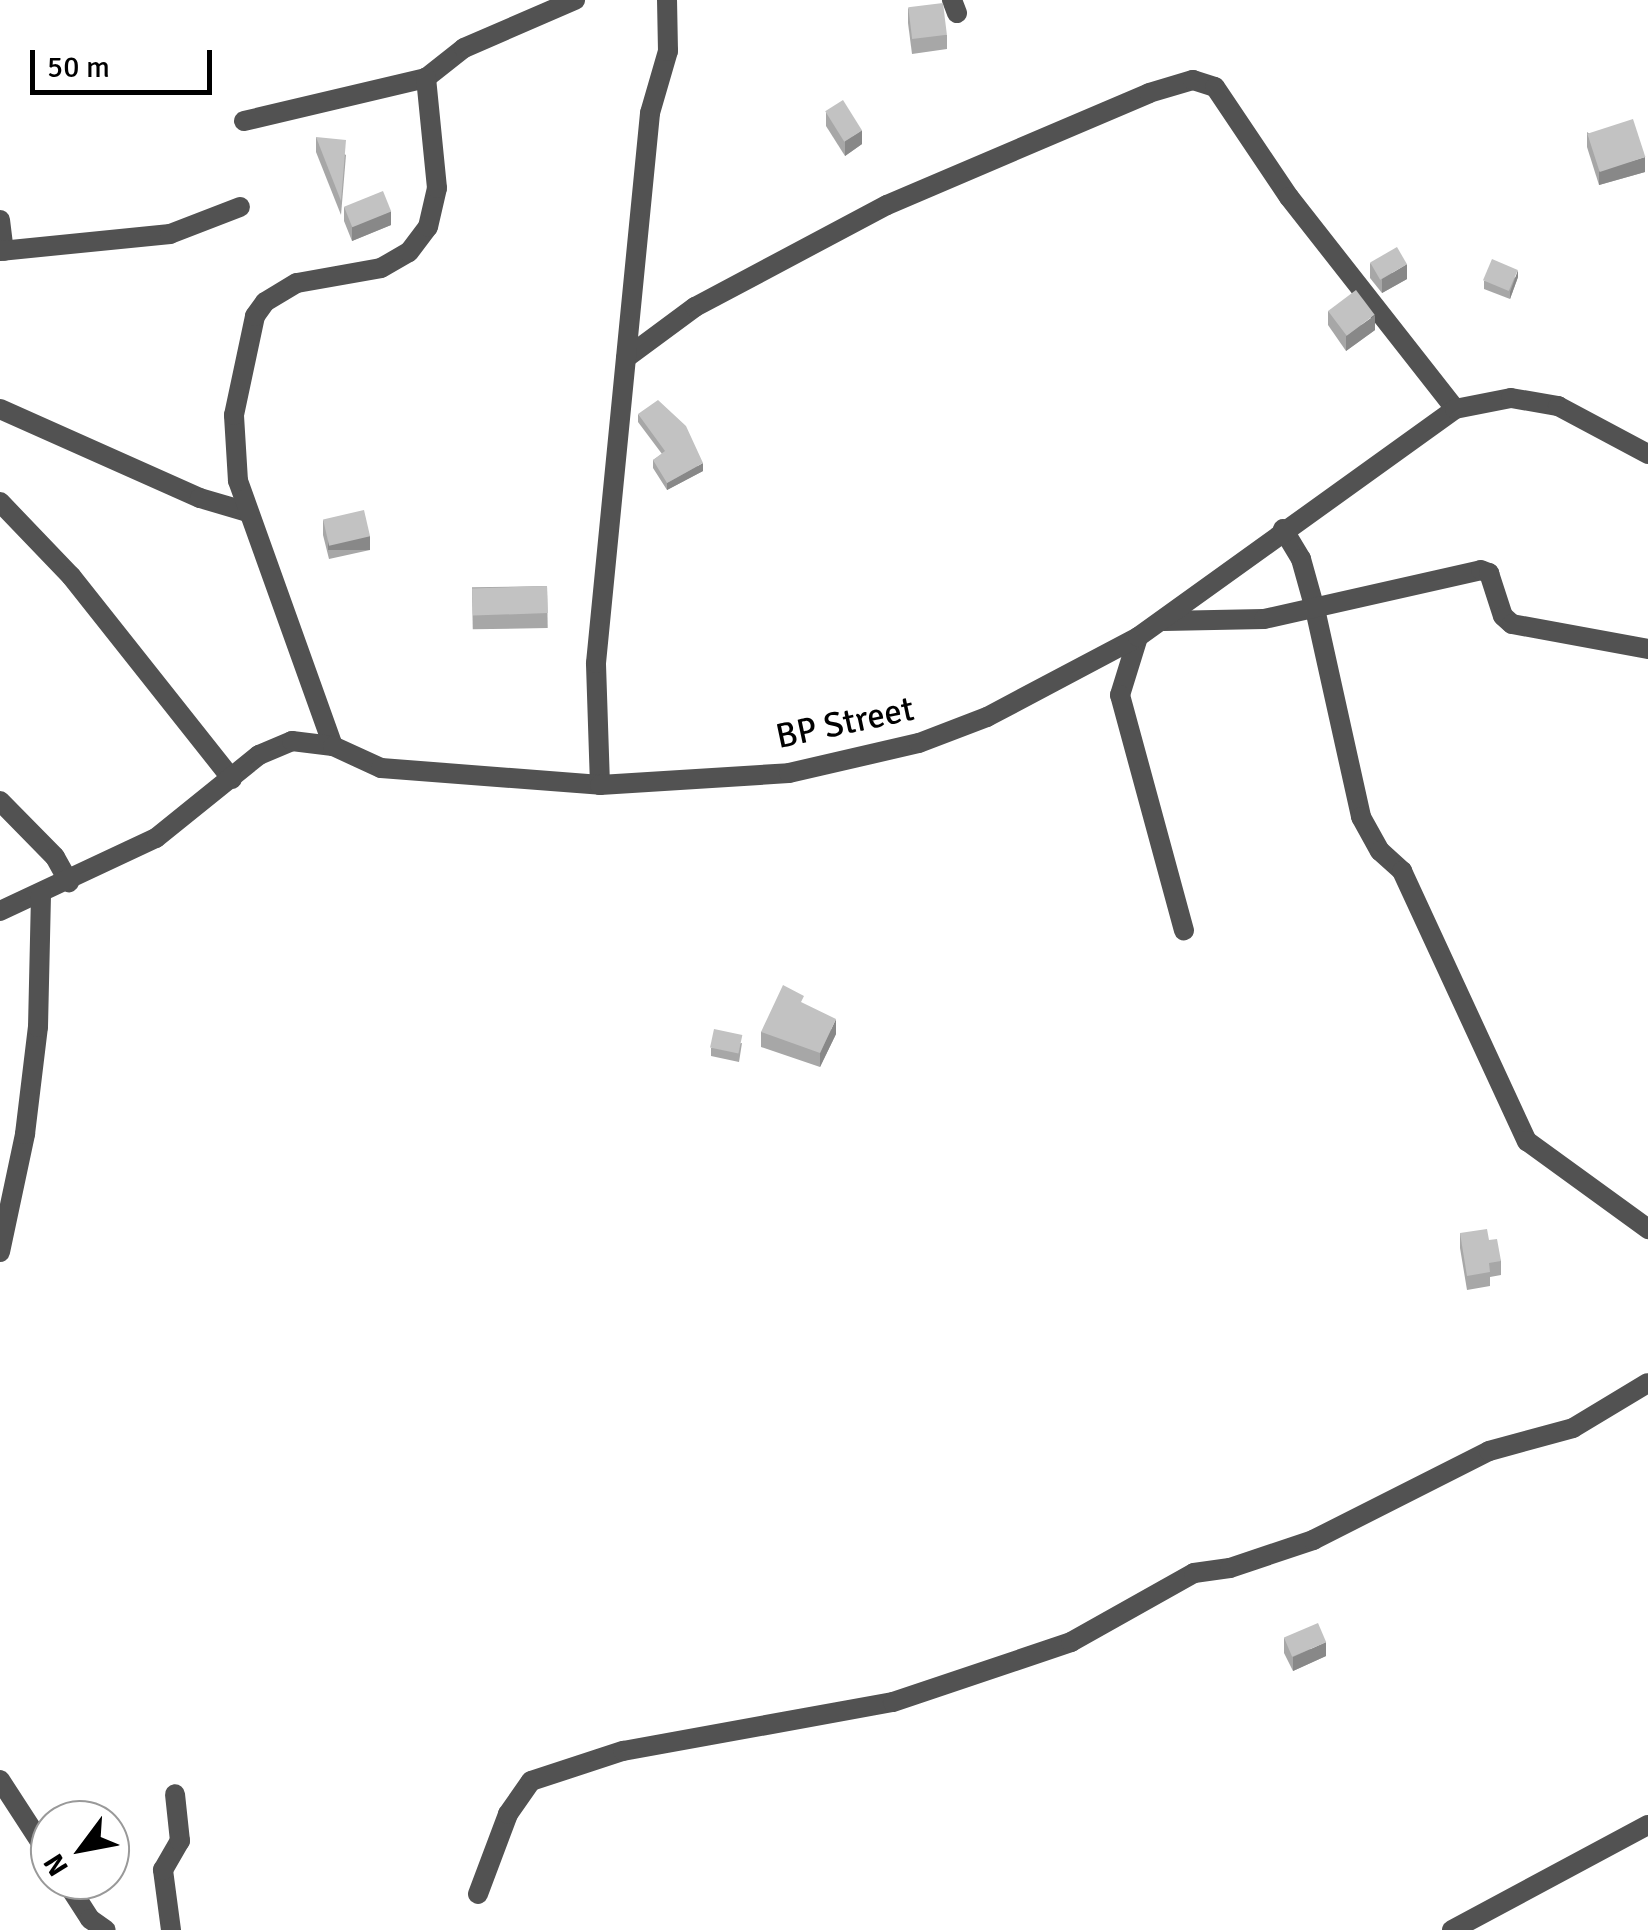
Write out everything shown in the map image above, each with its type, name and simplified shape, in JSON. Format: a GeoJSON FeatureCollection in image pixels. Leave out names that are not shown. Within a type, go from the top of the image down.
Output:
{"type":"FeatureCollection","features":[{"type":"Feature","properties":{"kind":"street"},"geometry":{"type":"LineString","coordinates":[[244,121],[426,78],[464,48],[576,0]]}},
{"type":"Feature","properties":{"kind":"street"},"geometry":{"type":"LineString","coordinates":[[600,785],[596,663],[650,113],[668,51],[667,0]]}},
{"type":"Feature","properties":{"kind":"street"},"geometry":{"type":"LineString","coordinates":[[333,746],[238,481],[234,416],[255,316],[297,283],[381,268],[408,252],[428,227],[437,188],[426,78]]}},
{"type":"Feature","properties":{"kind":"street"},"geometry":{"type":"LineString","coordinates":[[626,358],[695,307],[887,205],[1150,92],[1193,80],[1215,87],[1289,198],[1455,409]]}},
{"type":"Feature","properties":{"kind":"street"},"geometry":{"type":"LineString","coordinates":[[0,220],[2,251],[170,234],[240,207]]}},
{"type":"Feature","properties":{"kind":"street","name":"BP Street"},"geometry":{"type":"LineString","coordinates":[[0,911],[156,838],[258,755],[292,742],[333,746],[381,768],[600,785],[789,773],[919,742],[986,717],[1164,621],[1283,529],[1455,409],[1510,398],[1558,406],[1648,454]]}},
{"type":"Feature","properties":{"kind":"street"},"geometry":{"type":"LineString","coordinates":[[0,408],[200,498],[248,512]]}},
{"type":"Feature","properties":{"kind":"street"},"geometry":{"type":"LineString","coordinates":[[0,502],[70,576],[232,779]]}},
{"type":"Feature","properties":{"kind":"street"},"geometry":{"type":"LineString","coordinates":[[1283,529],[1301,559],[1315,609],[1361,817],[1411,888],[1447,979],[1527,1141],[1648,1229]]}},
{"type":"Feature","properties":{"kind":"street"},"geometry":{"type":"LineString","coordinates":[[1164,621],[1264,619],[1315,609],[1418,579],[1481,570],[1489,574],[1512,624],[1648,650]]}},
{"type":"Feature","properties":{"kind":"street"},"geometry":{"type":"LineString","coordinates":[[1138,637],[1120,696],[1184,930]]}},
{"type":"Feature","properties":{"kind":"street"},"geometry":{"type":"LineString","coordinates":[[0,802],[55,857],[69,882]]}},
{"type":"Feature","properties":{"kind":"street"},"geometry":{"type":"LineString","coordinates":[[0,1252],[25,1134],[38,1027],[41,895]]}},
{"type":"Feature","properties":{"kind":"street"},"geometry":{"type":"LineString","coordinates":[[478,1894],[508,1814],[531,1780],[623,1751],[892,1702],[1071,1642],[1194,1573],[1230,1568],[1314,1540],[1489,1451],[1574,1428],[1648,1383]]}},
{"type":"Feature","properties":{"kind":"street"},"geometry":{"type":"LineString","coordinates":[[0,1780],[30,1826]]}},
{"type":"Feature","properties":{"kind":"street"},"geometry":{"type":"LineString","coordinates":[[171,1930],[163,1870],[180,1842],[175,1794]]}},
{"type":"Feature","properties":{"kind":"street"},"geometry":{"type":"LineString","coordinates":[[1452,1930],[1648,1826]]}},
{"type":"Feature","properties":{"kind":"street"},"geometry":{"type":"LineString","coordinates":[[78,1900],[90,1919],[106,1930]]}},
{"type":"Feature","properties":{"kind":"building"},"geometry":{"type":"Polygon","coordinates":[[[943,3],[947,35],[912,39],[908,7],[943,3]]]}},
{"type":"Feature","properties":{"kind":"building"},"geometry":{"type":"Polygon","coordinates":[[[843,100],[862,131],[844,142],[825,111],[843,100]]]}},
{"type":"Feature","properties":{"kind":"building"},"geometry":{"type":"Polygon","coordinates":[[[1633,119],[1645,157],[1600,172],[1587,134],[1633,119]]]}},
{"type":"Feature","properties":{"kind":"building"},"geometry":{"type":"Polygon","coordinates":[[[316,137],[346,140],[341,201],[316,137]]]}},
{"type":"Feature","properties":{"kind":"building"},"geometry":{"type":"Polygon","coordinates":[[[383,191],[391,211],[352,227],[344,207],[383,191]]]}},
{"type":"Feature","properties":{"kind":"building"},"geometry":{"type":"Polygon","coordinates":[[[1397,247],[1407,264],[1380,280],[1370,262],[1397,247]]]}},
{"type":"Feature","properties":{"kind":"building"},"geometry":{"type":"Polygon","coordinates":[[[1492,259],[1518,270],[1509,291],[1483,280],[1492,259]]]}},
{"type":"Feature","properties":{"kind":"building"},"geometry":{"type":"Polygon","coordinates":[[[1356,290],[1375,315],[1347,336],[1328,311],[1356,290]]]}},
{"type":"Feature","properties":{"kind":"building"},"geometry":{"type":"Polygon","coordinates":[[[658,400],[686,426],[703,463],[667,483],[653,460],[665,451],[638,414],[658,400]]]}},
{"type":"Feature","properties":{"kind":"building"},"geometry":{"type":"Polygon","coordinates":[[[364,510],[370,536],[329,546],[323,519],[364,510]]]}},
{"type":"Feature","properties":{"kind":"building"},"geometry":{"type":"Polygon","coordinates":[[[547,586],[548,613],[473,616],[472,589],[547,586]]]}},
{"type":"Feature","properties":{"kind":"building"},"geometry":{"type":"Polygon","coordinates":[[[783,985],[804,996],[801,1002],[836,1019],[820,1053],[761,1032],[783,985]]]}},
{"type":"Feature","properties":{"kind":"building"},"geometry":{"type":"Polygon","coordinates":[[[714,1029],[742,1035],[738,1054],[710,1048],[714,1029]]]}},
{"type":"Feature","properties":{"kind":"building"},"geometry":{"type":"Polygon","coordinates":[[[1487,1229],[1489,1240],[1497,1239],[1501,1261],[1489,1263],[1490,1272],[1467,1276],[1460,1233],[1487,1229]]]}},
{"type":"Feature","properties":{"kind":"building"},"geometry":{"type":"Polygon","coordinates":[[[1318,1623],[1326,1642],[1292,1657],[1284,1637],[1318,1623]]]}}]}
